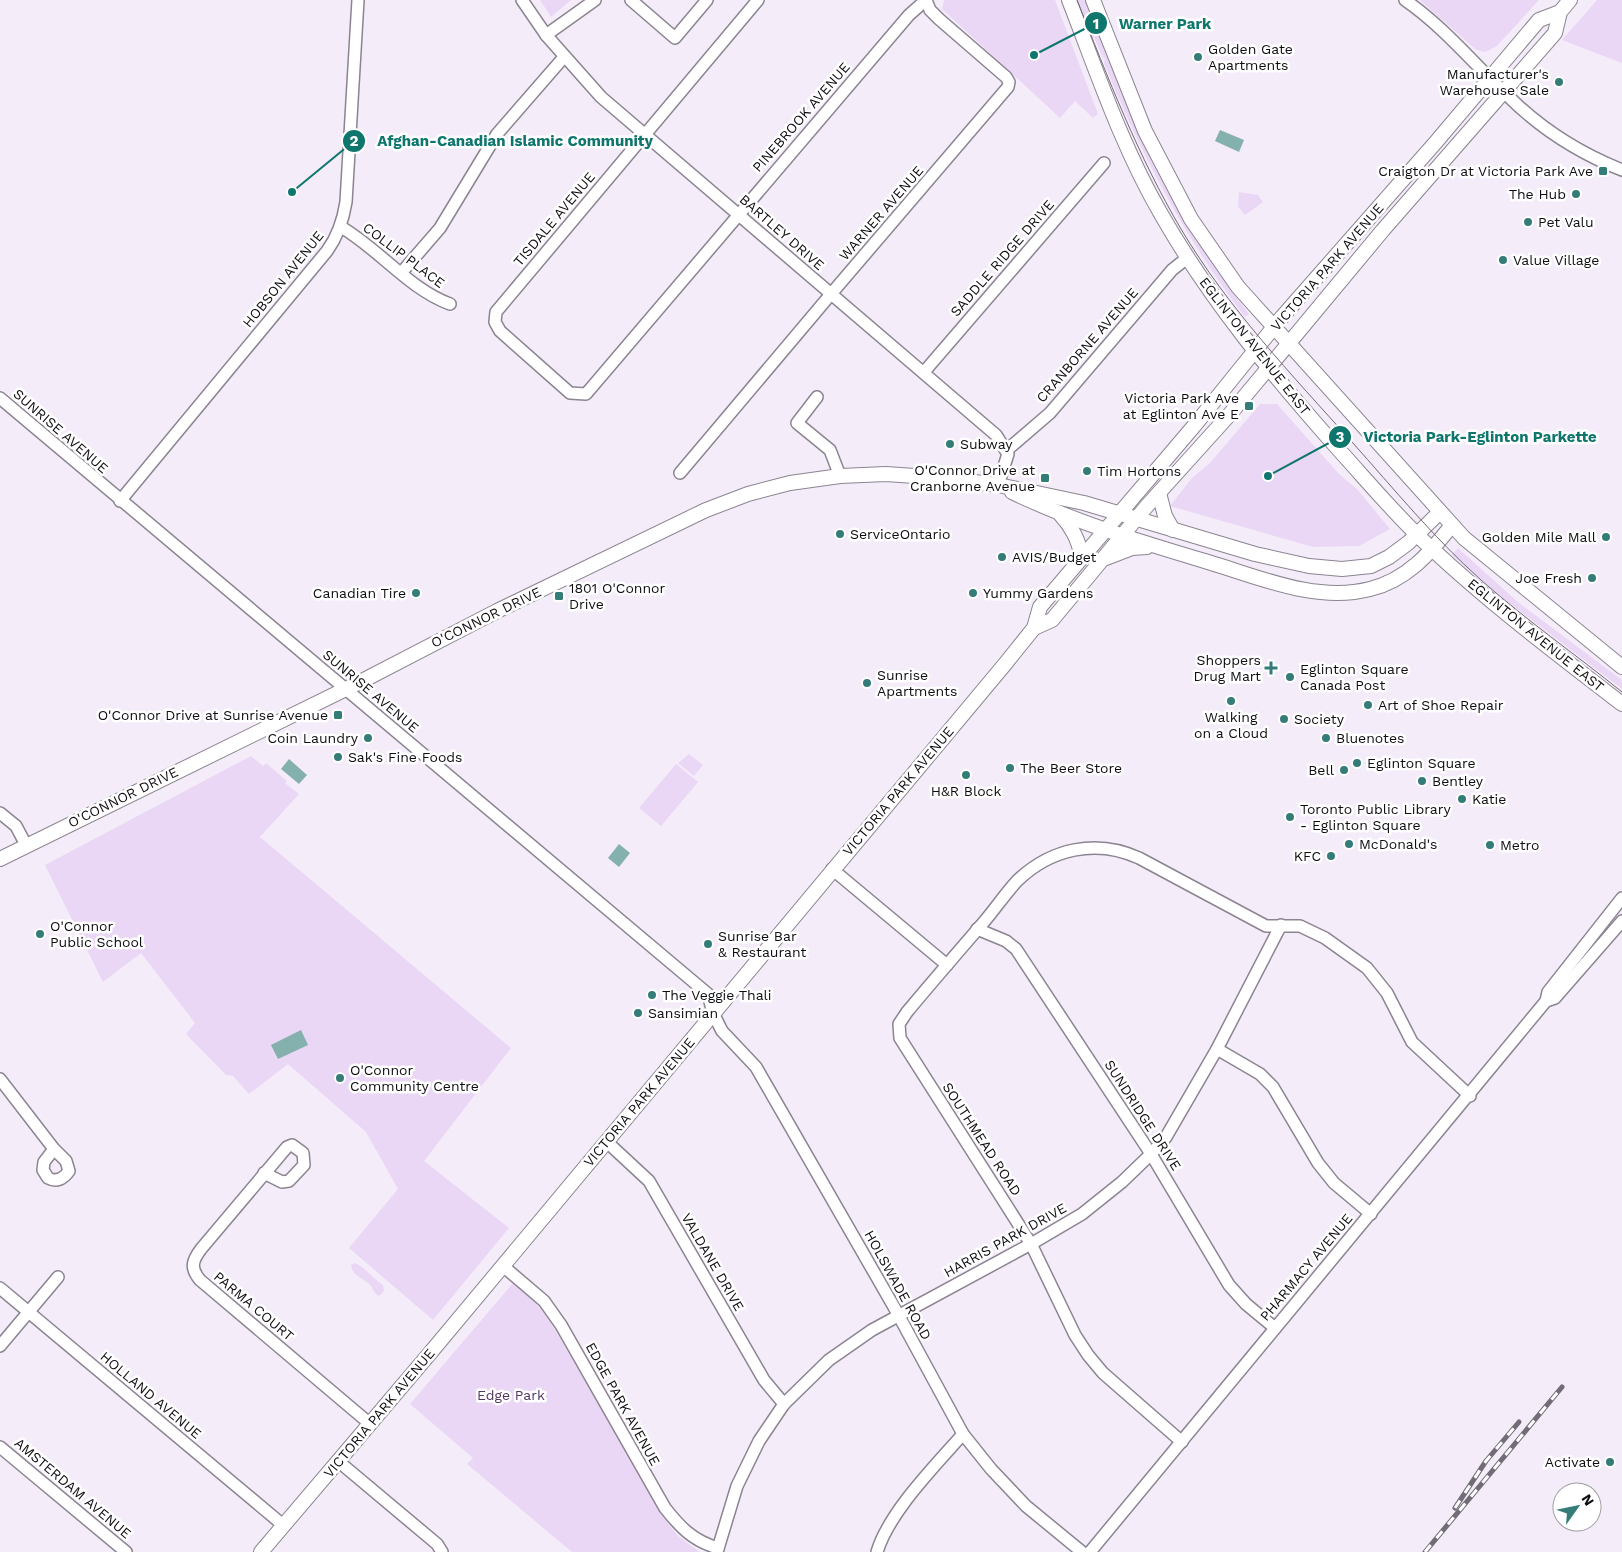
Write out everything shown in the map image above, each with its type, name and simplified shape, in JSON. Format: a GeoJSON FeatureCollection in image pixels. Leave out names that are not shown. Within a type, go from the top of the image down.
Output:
{"type":"FeatureCollection","features":[{"type":"Feature","properties":{"kind":"main road","name":"EGLINTON AVENUE EAST"},"geometry":{"type":"LineString","coordinates":[[1069,0],[1136,169],[1187,258],[1255,351],[1417,535],[1556,653],[1622,704]]}},
{"type":"Feature","properties":{"kind":"main road","name":"EGLINTON AVENUE EAST"},"geometry":{"type":"LineString","coordinates":[[1093,0],[1145,131],[1175,190],[1225,270],[1464,538],[1622,667]]}},
{"type":"Feature","properties":{"kind":"main road","name":"VICTORIA PARK AVENUE"},"geometry":{"type":"LineString","coordinates":[[1034,628],[1052,620],[1122,536],[1269,368],[1502,91],[1555,33],[1560,12],[1570,0]]}},
{"type":"Feature","properties":{"kind":"main road","name":"VICTORIA PARK AVENUE"},"geometry":{"type":"LineString","coordinates":[[261,1552],[503,1266],[1034,628],[1040,606],[1274,327],[1540,20],[1560,12]]}},
{"type":"Feature","properties":{"kind":"main road","name":"O'CONNOR DRIVE"},"geometry":{"type":"LineString","coordinates":[[0,858],[345,689],[497,611],[706,510],[748,494],[790,483],[840,476],[906,475],[998,485],[1039,492],[1119,514]]}},
{"type":"Feature","properties":{"kind":"main road","name":"O'CONNOR DRIVE"},"geometry":{"type":"LineString","coordinates":[[998,485],[1032,502],[1105,530]]}},
{"type":"Feature","properties":{"kind":"main road"},"geometry":{"type":"LineString","coordinates":[[1160,493],[1165,516],[1173,530]]}},
{"type":"Feature","properties":{"kind":"main road"},"geometry":{"type":"LineString","coordinates":[[1056,510],[1071,526],[1078,541],[1082,557]]}},
{"type":"Feature","properties":{"kind":"main road"},"geometry":{"type":"LineString","coordinates":[[1119,514],[1255,554],[1309,566],[1342,569],[1363,568],[1390,557],[1417,535],[1440,512]]}},
{"type":"Feature","properties":{"kind":"main road"},"geometry":{"type":"LineString","coordinates":[[1105,530],[1275,582],[1313,591],[1340,593],[1369,590],[1387,584],[1409,570],[1433,550],[1452,525]]}},
{"type":"Feature","properties":{"kind":"main road"},"geometry":{"type":"LineString","coordinates":[[1102,560],[1132,548],[1158,547]]}},
{"type":"Feature","properties":{"kind":"street","name":"HOBSON AVENUE"},"geometry":{"type":"LineString","coordinates":[[120,501],[327,251],[341,227],[346,202],[358,0]]}},
{"type":"Feature","properties":{"kind":"street","name":"BARTLEY DRIVE"},"geometry":{"type":"LineString","coordinates":[[522,0],[546,35],[601,97],[924,372],[996,435],[1007,450]]}},
{"type":"Feature","properties":{"kind":"street"},"geometry":{"type":"LineString","coordinates":[[546,35],[595,0]]}},
{"type":"Feature","properties":{"kind":"street"},"geometry":{"type":"LineString","coordinates":[[632,0],[674,38],[707,0]]}},
{"type":"Feature","properties":{"kind":"street","name":"TISDALE AVENUE"},"geometry":{"type":"LineString","coordinates":[[586,394],[570,393],[504,335],[495,322],[495,315],[758,0]]}},
{"type":"Feature","properties":{"kind":"street","name":"WARNER AVENUE"},"geometry":{"type":"LineString","coordinates":[[680,473],[1008,87],[1009,82],[1006,76],[939,19],[930,10],[926,0]]}},
{"type":"Feature","properties":{"kind":"street","name":"PINEBROOK AVENUE"},"geometry":{"type":"LineString","coordinates":[[586,394],[909,15],[926,0]]}},
{"type":"Feature","properties":{"kind":"street"},"geometry":{"type":"LineString","coordinates":[[1405,0],[1444,31],[1502,91],[1570,146],[1622,170]]}},
{"type":"Feature","properties":{"kind":"street"},"geometry":{"type":"LineString","coordinates":[[402,272],[440,228],[497,134],[564,57]]}},
{"type":"Feature","properties":{"kind":"street","name":"SADDLE RIDGE DRIVE"},"geometry":{"type":"LineString","coordinates":[[924,372],[1104,163]]}},
{"type":"Feature","properties":{"kind":"street","name":"COLLIP PLACE"},"geometry":{"type":"LineString","coordinates":[[341,227],[402,272],[432,298],[450,304]]}},
{"type":"Feature","properties":{"kind":"street","name":"CRANBORNE AVENUE"},"geometry":{"type":"LineString","coordinates":[[1007,450],[1050,413],[1172,270],[1187,258]]}},
{"type":"Feature","properties":{"kind":"street"},"geometry":{"type":"LineString","coordinates":[[817,397],[797,423],[830,450],[840,476]]}},
{"type":"Feature","properties":{"kind":"street","name":"SUNRISE AVENUE"},"geometry":{"type":"LineString","coordinates":[[0,398],[120,501],[708,994],[713,1013]]}},
{"type":"Feature","properties":{"kind":"street"},"geometry":{"type":"LineString","coordinates":[[998,485],[1006,464],[1007,450]]}},
{"type":"Feature","properties":{"kind":"street"},"geometry":{"type":"LineString","coordinates":[[0,813],[16,826],[26,845]]}},
{"type":"Feature","properties":{"kind":"street","name":"SOUTHMEAD ROAD"},"geometry":{"type":"LineString","coordinates":[[1182,1442],[1109,1379],[1088,1355],[1075,1336],[1031,1244],[900,1038],[899,1024],[906,1012],[1017,882],[1039,863],[1059,853],[1094,847],[1124,851],[1266,926],[1300,926],[1325,938],[1367,968],[1387,993],[1412,1042],[1470,1096]]}},
{"type":"Feature","properties":{"kind":"street"},"geometry":{"type":"LineString","coordinates":[[832,869],[947,965]]}},
{"type":"Feature","properties":{"kind":"street","name":"PHARMACY AVENUE"},"geometry":{"type":"LineString","coordinates":[[1090,1552],[1470,1096],[1546,1001],[1548,992],[1622,898]]}},
{"type":"Feature","properties":{"kind":"street","name":"PHARMACY AVENUE"},"geometry":{"type":"LineString","coordinates":[[1546,1001],[1555,998],[1622,921]]}},
{"type":"Feature","properties":{"kind":"street","name":"HARRIS PARK DRIVE"},"geometry":{"type":"LineString","coordinates":[[717,1550],[737,1486],[759,1440],[784,1404],[829,1360],[872,1330],[1031,1244],[1102,1199],[1151,1154],[1166,1137],[1216,1049],[1281,926]]}},
{"type":"Feature","properties":{"kind":"street","name":"SUNDRIDGE DRIVE"},"geometry":{"type":"LineString","coordinates":[[977,929],[1006,941],[1016,949],[1151,1154],[1229,1285],[1246,1304],[1275,1328]]}},
{"type":"Feature","properties":{"kind":"street","name":"HOLSWADE ROAD"},"geometry":{"type":"LineString","coordinates":[[713,1013],[722,1031],[756,1067],[899,1316],[963,1434],[991,1469],[1026,1506],[1082,1552]]}},
{"type":"Feature","properties":{"kind":"street"},"geometry":{"type":"LineString","coordinates":[[1216,1049],[1260,1074],[1273,1087],[1318,1163],[1334,1183],[1370,1214]]}},
{"type":"Feature","properties":{"kind":"street"},"geometry":{"type":"LineString","coordinates":[[0,1079],[54,1149]]}},
{"type":"Feature","properties":{"kind":"street","name":"VALDANE DRIVE"},"geometry":{"type":"LineString","coordinates":[[606,1142],[649,1181],[764,1380],[784,1404]]}},
{"type":"Feature","properties":{"kind":"street","name":"PARMA COURT"},"geometry":{"type":"LineString","coordinates":[[264,1173],[196,1256],[192,1262],[193,1270],[200,1280],[369,1423]]}},
{"type":"Feature","properties":{"kind":"street","name":"EDGE PARK AVENUE"},"geometry":{"type":"LineString","coordinates":[[503,1266],[544,1301],[562,1325],[665,1508],[682,1530],[717,1550]]}},
{"type":"Feature","properties":{"kind":"street"},"geometry":{"type":"LineString","coordinates":[[0,1346],[58,1277]]}},
{"type":"Feature","properties":{"kind":"street","name":"HOLLAND AVENUE"},"geometry":{"type":"LineString","coordinates":[[0,1288],[283,1525]]}},
{"type":"Feature","properties":{"kind":"street"},"geometry":{"type":"LineString","coordinates":[[877,1552],[881,1539],[893,1518],[963,1434]]}},
{"type":"Feature","properties":{"kind":"street","name":"AMSTERDAM AVENUE"},"geometry":{"type":"LineString","coordinates":[[0,1446],[126,1552]]}},
{"type":"Feature","properties":{"kind":"street"},"geometry":{"type":"LineString","coordinates":[[338,1461],[437,1544],[442,1552]]}},
{"type":"Feature","properties":{"kind":"green space"},"geometry":{"type":"Polygon","coordinates":[[[540,0],[571,0],[551,17],[540,0]]]}},
{"type":"Feature","properties":{"kind":"green space"},"geometry":{"type":"Polygon","coordinates":[[[944,0],[1055,0],[1098,114],[1093,118],[1075,101],[1060,118],[942,9],[944,0]]]}},
{"type":"Feature","properties":{"kind":"green space"},"geometry":{"type":"Polygon","coordinates":[[[1076,0],[1085,0],[1130,112],[1168,192],[1193,234],[1249,314],[1245,317],[1184,228],[1134,132],[1104,63],[1105,58],[1103,58],[1094,37],[1091,38],[1076,0]]]}},
{"type":"Feature","properties":{"kind":"green space"},"geometry":{"type":"Polygon","coordinates":[[[1420,0],[1539,0],[1497,46],[1485,52],[1475,49],[1420,0]]]}},
{"type":"Feature","properties":{"kind":"green space"},"geometry":{"type":"Polygon","coordinates":[[[1597,0],[1622,0],[1622,63],[1562,40],[1597,0]]]}},
{"type":"Feature","properties":{"kind":"green space"},"geometry":{"type":"Polygon","coordinates":[[[1239,192],[1258,195],[1263,202],[1245,215],[1238,207],[1239,192]]]}},
{"type":"Feature","properties":{"kind":"green space"},"geometry":{"type":"Polygon","coordinates":[[[1260,404],[1277,404],[1339,474],[1357,489],[1390,529],[1359,546],[1313,547],[1170,506],[1191,479],[1210,463],[1260,404]]]}},
{"type":"Feature","properties":{"kind":"green space"},"geometry":{"type":"Polygon","coordinates":[[[1458,548],[1519,603],[1622,680],[1622,689],[1516,608],[1514,610],[1452,555],[1458,548]]]}},
{"type":"Feature","properties":{"kind":"green space"},"geometry":{"type":"Polygon","coordinates":[[[689,754],[703,765],[694,776],[678,763],[689,754]]]}},
{"type":"Feature","properties":{"kind":"green space"},"geometry":{"type":"Polygon","coordinates":[[[251,756],[263,766],[266,763],[287,781],[285,783],[299,794],[260,837],[511,1048],[424,1161],[509,1228],[433,1320],[349,1248],[398,1189],[366,1132],[288,1064],[249,1094],[233,1076],[226,1075],[186,1034],[195,1023],[141,953],[103,982],[45,865],[251,756]]]}},
{"type":"Feature","properties":{"kind":"green space"},"geometry":{"type":"Polygon","coordinates":[[[676,764],[698,782],[661,826],[639,808],[676,764]]]}},
{"type":"Feature","properties":{"kind":"green space"},"geometry":{"type":"Polygon","coordinates":[[[355,1263],[383,1285],[384,1291],[379,1296],[368,1283],[356,1275],[351,1265],[355,1263]]]}},
{"type":"Feature","properties":{"kind":"green space","name":"Edge Park"},"geometry":{"type":"Polygon","coordinates":[[[513,1283],[530,1296],[547,1316],[667,1522],[678,1536],[700,1552],[572,1552],[467,1464],[473,1458],[410,1404],[513,1283]]]}},
{"type":"Feature","properties":{"kind":"shaded area"},"geometry":{"type":"Polygon","coordinates":[[[1220,130],[1244,140],[1239,152],[1215,141],[1220,130]]]}},
{"type":"Feature","properties":{"kind":"shaded area"},"geometry":{"type":"Polygon","coordinates":[[[289,759],[307,775],[299,784],[281,769],[289,759]]]}},
{"type":"Feature","properties":{"kind":"shaded area"},"geometry":{"type":"Polygon","coordinates":[[[619,844],[630,853],[619,867],[608,858],[619,844]]]}},
{"type":"Feature","properties":{"kind":"shaded area"},"geometry":{"type":"Polygon","coordinates":[[[301,1030],[308,1045],[278,1059],[271,1045],[301,1030]]]}},
{"type":"Feature","properties":{"kind":"tram line"},"geometry":{"type":"LineString","coordinates":[[1077,0],[1124,116],[1165,201],[1199,258],[1261,340],[1415,513],[1464,564],[1515,609],[1622,692]]}},
{"type":"Feature","properties":{"kind":"railway"},"geometry":{"type":"LineString","coordinates":[[1425,1552],[1562,1387]]}},
{"type":"Feature","properties":{"kind":"railway"},"geometry":{"type":"LineString","coordinates":[[1455,1508],[1486,1461],[1519,1422]]}},
{"type":"Feature","properties":{"kind":"place","name":"Warner Park"},"geometry":{"type":"Point","coordinates":[1034,55]}},
{"type":"Feature","properties":{"kind":"place","name":"Golden Gate Apartments"},"geometry":{"type":"Point","coordinates":[1198,57]}},
{"type":"Feature","properties":{"kind":"place","name":"Manufacturer's Warehouse Sale"},"geometry":{"type":"Point","coordinates":[1559,82]}},
{"type":"Feature","properties":{"kind":"place","name":"Craigton Dr at Victoria Park Ave"},"geometry":{"type":"Point","coordinates":[1603,171]}},
{"type":"Feature","properties":{"kind":"place","name":"Afghan-Canadian Islamic Community"},"geometry":{"type":"Point","coordinates":[292,192]}},
{"type":"Feature","properties":{"kind":"place","name":"The Hub"},"geometry":{"type":"Point","coordinates":[1576,194]}},
{"type":"Feature","properties":{"kind":"place","name":"Pet Valu"},"geometry":{"type":"Point","coordinates":[1528,222]}},
{"type":"Feature","properties":{"kind":"place","name":"Value Village"},"geometry":{"type":"Point","coordinates":[1503,260]}},
{"type":"Feature","properties":{"kind":"place","name":"Victoria Park Ave at Eglinton Ave E"},"geometry":{"type":"Point","coordinates":[1249,406]}},
{"type":"Feature","properties":{"kind":"place","name":"Subway"},"geometry":{"type":"Point","coordinates":[950,444]}},
{"type":"Feature","properties":{"kind":"place","name":"Tim Hortons"},"geometry":{"type":"Point","coordinates":[1087,471]}},
{"type":"Feature","properties":{"kind":"place","name":"Victoria Park-Eglinton Parkette"},"geometry":{"type":"Point","coordinates":[1268,476]}},
{"type":"Feature","properties":{"kind":"place","name":"O'Connor Drive at Cranborne Avenue"},"geometry":{"type":"Point","coordinates":[1045,478]}},
{"type":"Feature","properties":{"kind":"place","name":"ServiceOntario"},"geometry":{"type":"Point","coordinates":[840,534]}},
{"type":"Feature","properties":{"kind":"place","name":"Golden Mile Mall"},"geometry":{"type":"Point","coordinates":[1606,537]}},
{"type":"Feature","properties":{"kind":"place","name":"AVIS/Budget"},"geometry":{"type":"Point","coordinates":[1002,557]}},
{"type":"Feature","properties":{"kind":"place","name":"Joe Fresh"},"geometry":{"type":"Point","coordinates":[1592,578]}},
{"type":"Feature","properties":{"kind":"place","name":"Canadian Tire"},"geometry":{"type":"Point","coordinates":[416,593]}},
{"type":"Feature","properties":{"kind":"place","name":"Yummy Gardens"},"geometry":{"type":"Point","coordinates":[973,593]}},
{"type":"Feature","properties":{"kind":"place","name":"1801 O'Connor Drive"},"geometry":{"type":"Point","coordinates":[559,596]}},
{"type":"Feature","properties":{"kind":"place","name":"Shoppers Drug Mart"},"geometry":{"type":"Point","coordinates":[1271,668]}},
{"type":"Feature","properties":{"kind":"place","name":"Eglinton Square Canada Post"},"geometry":{"type":"Point","coordinates":[1290,677]}},
{"type":"Feature","properties":{"kind":"place","name":"Sunrise Apartments"},"geometry":{"type":"Point","coordinates":[867,683]}},
{"type":"Feature","properties":{"kind":"place","name":"Walking on a Cloud"},"geometry":{"type":"Point","coordinates":[1231,701]}},
{"type":"Feature","properties":{"kind":"place","name":"Art of Shoe Repair"},"geometry":{"type":"Point","coordinates":[1368,705]}},
{"type":"Feature","properties":{"kind":"place","name":"O'Connor Drive at Sunrise Avenue"},"geometry":{"type":"Point","coordinates":[338,715]}},
{"type":"Feature","properties":{"kind":"place","name":"Society"},"geometry":{"type":"Point","coordinates":[1284,719]}},
{"type":"Feature","properties":{"kind":"place","name":"Coin Laundry"},"geometry":{"type":"Point","coordinates":[368,738]}},
{"type":"Feature","properties":{"kind":"place","name":"Bluenotes"},"geometry":{"type":"Point","coordinates":[1326,738]}},
{"type":"Feature","properties":{"kind":"place","name":"Sak's Fine Foods"},"geometry":{"type":"Point","coordinates":[338,757]}},
{"type":"Feature","properties":{"kind":"place","name":"Eglinton Square"},"geometry":{"type":"Point","coordinates":[1357,763]}},
{"type":"Feature","properties":{"kind":"place","name":"The Beer Store"},"geometry":{"type":"Point","coordinates":[1010,768]}},
{"type":"Feature","properties":{"kind":"place","name":"Bell"},"geometry":{"type":"Point","coordinates":[1344,770]}},
{"type":"Feature","properties":{"kind":"place","name":"H&R Block"},"geometry":{"type":"Point","coordinates":[966,775]}},
{"type":"Feature","properties":{"kind":"place","name":"Bentley"},"geometry":{"type":"Point","coordinates":[1422,781]}},
{"type":"Feature","properties":{"kind":"place","name":"Katie"},"geometry":{"type":"Point","coordinates":[1462,799]}},
{"type":"Feature","properties":{"kind":"place","name":"Toronto Public Library - Eglinton Square"},"geometry":{"type":"Point","coordinates":[1290,817]}},
{"type":"Feature","properties":{"kind":"place","name":"McDonald's"},"geometry":{"type":"Point","coordinates":[1349,844]}},
{"type":"Feature","properties":{"kind":"place","name":"Metro"},"geometry":{"type":"Point","coordinates":[1490,845]}},
{"type":"Feature","properties":{"kind":"place","name":"KFC"},"geometry":{"type":"Point","coordinates":[1331,856]}},
{"type":"Feature","properties":{"kind":"place","name":"O'Connor Public School"},"geometry":{"type":"Point","coordinates":[40,934]}},
{"type":"Feature","properties":{"kind":"place","name":"Sunrise Bar & Restaurant"},"geometry":{"type":"Point","coordinates":[708,944]}},
{"type":"Feature","properties":{"kind":"place","name":"The Veggie Thali"},"geometry":{"type":"Point","coordinates":[652,995]}},
{"type":"Feature","properties":{"kind":"place","name":"Sansimian"},"geometry":{"type":"Point","coordinates":[638,1013]}},
{"type":"Feature","properties":{"kind":"place","name":"O'Connor Community Centre"},"geometry":{"type":"Point","coordinates":[340,1078]}},
{"type":"Feature","properties":{"kind":"place","name":"Activate"},"geometry":{"type":"Point","coordinates":[1610,1462]}}]}
